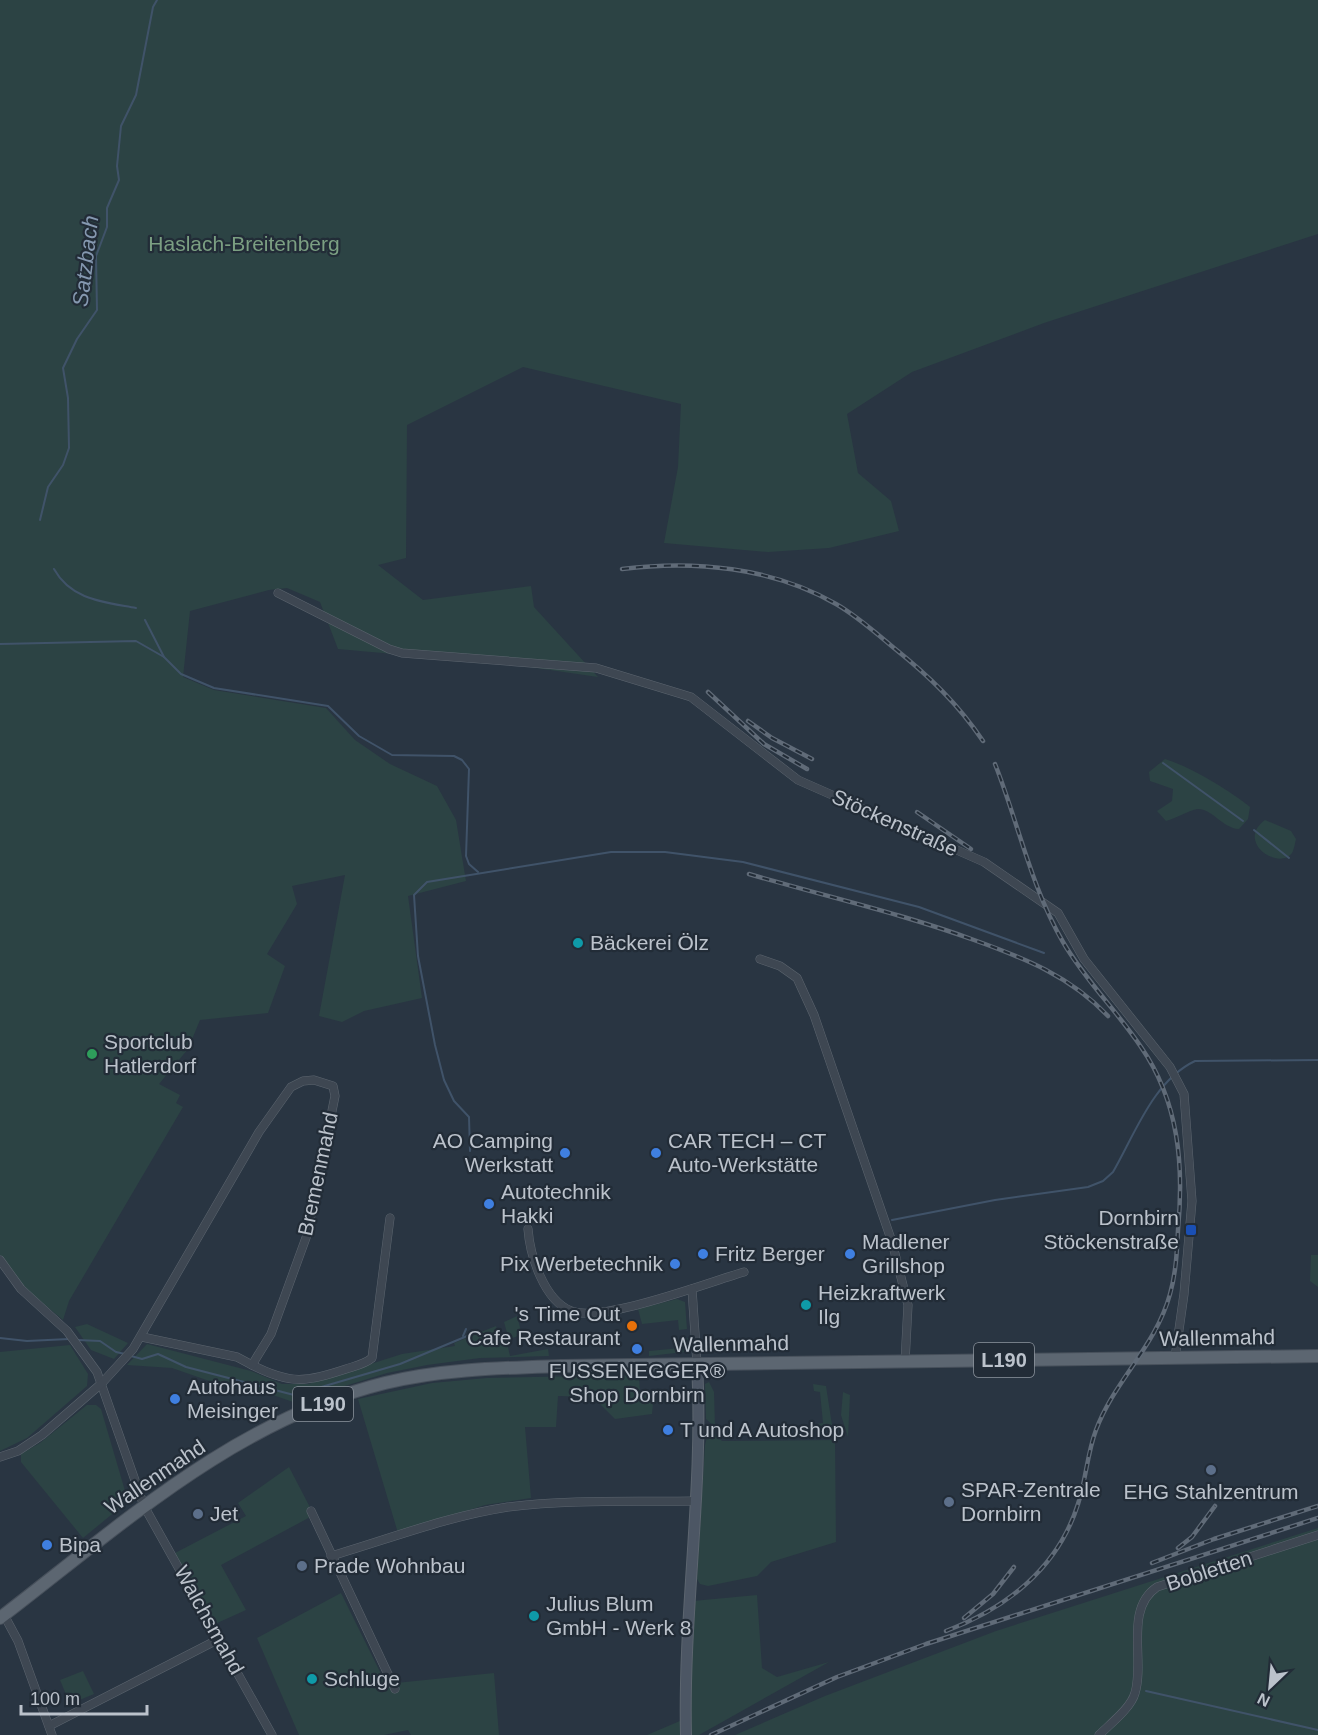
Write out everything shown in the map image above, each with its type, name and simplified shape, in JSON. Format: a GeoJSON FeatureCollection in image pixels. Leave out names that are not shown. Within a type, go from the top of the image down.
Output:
{"type":"FeatureCollection","features":[{"type":"Feature","properties":{"kind":"main road","name":"Wallenmahd"},"geometry":{"type":"LineString","coordinates":[[2,1617],[144,1506],[196,1470],[262,1431],[308,1409],[384,1384],[470,1370],[697,1364],[1318,1356]]}},
{"type":"Feature","properties":{"kind":"main road"},"geometry":{"type":"LineString","coordinates":[[686,1735],[687,1646],[696,1501],[697,1364]]}},
{"type":"Feature","properties":{"kind":"street","name":"Stöckenstraße"},"geometry":{"type":"LineString","coordinates":[[278,593],[389,650],[402,653],[596,668],[691,697],[798,780],[984,862],[1058,913],[1084,959],[1170,1067],[1184,1094],[1192,1201],[1184,1294],[1175,1358]]}},
{"type":"Feature","properties":{"kind":"street"},"geometry":{"type":"LineString","coordinates":[[760,959],[780,966],[797,978],[814,1015],[892,1242],[908,1305],[905,1362]]}},
{"type":"Feature","properties":{"kind":"street","name":"Bremenmahd"},"geometry":{"type":"LineString","coordinates":[[0,1457],[18,1451],[42,1435],[102,1383],[122,1362],[142,1337],[267,1118],[291,1087],[303,1081],[326,1082],[333,1086],[335,1096],[307,1235],[270,1334],[252,1365]]}},
{"type":"Feature","properties":{"kind":"street"},"geometry":{"type":"LineString","coordinates":[[142,1337],[237,1358],[285,1380],[302,1381],[372,1358],[390,1218]]}},
{"type":"Feature","properties":{"kind":"street"},"geometry":{"type":"LineString","coordinates":[[528,1229],[529,1242],[544,1283],[560,1304],[580,1313],[602,1312],[693,1289],[744,1272]]}},
{"type":"Feature","properties":{"kind":"street","name":"Walchsmahd"},"geometry":{"type":"LineString","coordinates":[[0,1260],[21,1289],[67,1331],[98,1371],[144,1506],[272,1735]]}},
{"type":"Feature","properties":{"kind":"street"},"geometry":{"type":"LineString","coordinates":[[693,1289],[697,1364]]}},
{"type":"Feature","properties":{"kind":"street"},"geometry":{"type":"LineString","coordinates":[[331,1557],[457,1518],[506,1508],[569,1501],[696,1501]]}},
{"type":"Feature","properties":{"kind":"street"},"geometry":{"type":"LineString","coordinates":[[311,1510],[331,1557],[396,1689]]}},
{"type":"Feature","properties":{"kind":"street","name":"Bobletten"},"geometry":{"type":"LineString","coordinates":[[1099,1735],[1135,1696],[1138,1680],[1139,1617],[1142,1604],[1150,1592],[1157,1587],[1318,1535]]}},
{"type":"Feature","properties":{"kind":"street"},"geometry":{"type":"LineString","coordinates":[[2,1617],[18,1641],[52,1735]]}},
{"type":"Feature","properties":{"kind":"street"},"geometry":{"type":"LineString","coordinates":[[49,1726],[219,1639]]}},
{"type":"Feature","properties":{"kind":"green space","name":"Haslach-Breitenberg"},"geometry":{"type":"Polygon","coordinates":[[[0,0],[1318,0],[1318,234],[1044,323],[912,372],[847,414],[858,473],[891,501],[899,531],[829,548],[768,552],[664,543],[678,467],[681,404],[523,367],[407,425],[406,558],[378,565],[423,600],[531,586],[534,607],[598,677],[516,665],[338,649],[320,602],[287,588],[269,590],[190,611],[183,677],[214,690],[326,708],[355,740],[390,764],[437,786],[456,820],[466,881],[408,896],[422,998],[364,1011],[342,1022],[319,1016],[345,875],[292,886],[297,904],[267,954],[285,966],[268,1013],[200,1020],[188,1049],[159,1084],[180,1095],[176,1103],[183,1107],[69,1301],[63,1320],[21,1285],[0,1255],[0,0]]]}},
{"type":"Feature","properties":{"kind":"green space"},"geometry":{"type":"Polygon","coordinates":[[[1165,759],[1198,773],[1241,800],[1250,807],[1248,819],[1239,829],[1233,828],[1208,812],[1197,809],[1166,821],[1157,811],[1172,801],[1173,789],[1150,781],[1149,772],[1165,759]]]}},
{"type":"Feature","properties":{"kind":"green space"},"geometry":{"type":"Polygon","coordinates":[[[1265,820],[1291,831],[1296,839],[1293,852],[1286,858],[1278,859],[1270,856],[1262,852],[1257,845],[1255,837],[1257,828],[1265,820]]]}},
{"type":"Feature","properties":{"kind":"green space"},"geometry":{"type":"Polygon","coordinates":[[[1311,1255],[1318,1255],[1318,1287],[1310,1281],[1311,1255]]]}},
{"type":"Feature","properties":{"kind":"green space"},"geometry":{"type":"Polygon","coordinates":[[[677,1299],[685,1302],[687,1329],[679,1330],[678,1320],[642,1324],[638,1309],[677,1299]]]}},
{"type":"Feature","properties":{"kind":"green space"},"geometry":{"type":"Polygon","coordinates":[[[517,1316],[522,1335],[512,1338],[512,1341],[507,1343],[510,1356],[548,1349],[549,1356],[480,1358],[427,1365],[387,1373],[293,1402],[273,1395],[218,1384],[172,1368],[127,1365],[147,1344],[251,1371],[282,1384],[308,1384],[402,1354],[455,1346],[454,1343],[496,1326],[501,1341],[509,1340],[504,1322],[517,1316]]]}},
{"type":"Feature","properties":{"kind":"green space"},"geometry":{"type":"Polygon","coordinates":[[[87,1324],[128,1343],[114,1359],[91,1350],[75,1327],[87,1324]]]}},
{"type":"Feature","properties":{"kind":"green space"},"geometry":{"type":"Polygon","coordinates":[[[680,1338],[688,1338],[684,1352],[649,1356],[649,1351],[681,1348],[680,1338]]]}},
{"type":"Feature","properties":{"kind":"green space"},"geometry":{"type":"Polygon","coordinates":[[[70,1345],[88,1374],[87,1386],[27,1438],[0,1451],[0,1352],[70,1345]]]}},
{"type":"Feature","properties":{"kind":"green space"},"geometry":{"type":"Polygon","coordinates":[[[639,1375],[640,1393],[654,1393],[652,1414],[615,1419],[593,1397],[558,1396],[556,1427],[525,1427],[531,1498],[485,1505],[398,1533],[358,1399],[432,1383],[487,1378],[639,1375]]]}},
{"type":"Feature","properties":{"kind":"green space"},"geometry":{"type":"Polygon","coordinates":[[[709,1382],[714,1392],[715,1427],[706,1419],[705,1384],[709,1382]]]}},
{"type":"Feature","properties":{"kind":"green space"},"geometry":{"type":"Polygon","coordinates":[[[813,1384],[826,1386],[832,1425],[818,1427],[817,1424],[823,1423],[820,1392],[814,1391],[813,1384]]]}},
{"type":"Feature","properties":{"kind":"green space"},"geometry":{"type":"Polygon","coordinates":[[[843,1392],[850,1395],[848,1437],[841,1415],[843,1392]]]}},
{"type":"Feature","properties":{"kind":"green space"},"geometry":{"type":"Polygon","coordinates":[[[87,1405],[96,1405],[101,1409],[128,1501],[83,1538],[21,1462],[21,1454],[40,1443],[87,1405]]]}},
{"type":"Feature","properties":{"kind":"green space"},"geometry":{"type":"Polygon","coordinates":[[[715,1434],[722,1441],[835,1440],[836,1542],[771,1562],[757,1576],[708,1586],[700,1584],[697,1579],[705,1445],[707,1437],[715,1434]]]}},
{"type":"Feature","properties":{"kind":"green space"},"geometry":{"type":"Polygon","coordinates":[[[289,1467],[314,1515],[221,1565],[246,1610],[215,1624],[175,1553],[246,1516],[238,1503],[289,1467]]]}},
{"type":"Feature","properties":{"kind":"green space"},"geometry":{"type":"Polygon","coordinates":[[[1318,1528],[1318,1735],[735,1735],[825,1696],[996,1631],[1318,1528]]]}},
{"type":"Feature","properties":{"kind":"green space"},"geometry":{"type":"Polygon","coordinates":[[[341,1593],[386,1684],[494,1673],[499,1735],[411,1735],[408,1730],[384,1735],[299,1735],[257,1638],[341,1593]]]}},
{"type":"Feature","properties":{"kind":"green space"},"geometry":{"type":"Polygon","coordinates":[[[757,1595],[762,1668],[777,1677],[829,1662],[699,1735],[647,1735],[687,1718],[693,1601],[757,1595]]]}},
{"type":"Feature","properties":{"kind":"green space"},"geometry":{"type":"Polygon","coordinates":[[[83,1671],[94,1694],[70,1704],[60,1680],[83,1671]]]}},
{"type":"Feature","properties":{"kind":"waterway","name":"Satzbach"},"geometry":{"type":"LineString","coordinates":[[40,520],[48,487],[63,465],[69,448],[68,398],[63,368],[77,339],[97,310],[96,256],[107,227],[107,208],[119,180],[117,166],[121,126],[136,95],[153,7],[157,0]]}},
{"type":"Feature","properties":{"kind":"waterway","name":"Satzbach"},"geometry":{"type":"LineString","coordinates":[[54,569],[69,587],[89,598],[136,608]]}},
{"type":"Feature","properties":{"kind":"waterway","name":"Satzbach"},"geometry":{"type":"LineString","coordinates":[[145,620],[164,657]]}},
{"type":"Feature","properties":{"kind":"waterway"},"geometry":{"type":"LineString","coordinates":[[0,644],[136,641],[164,657],[181,674],[214,688],[328,706],[359,736],[392,755],[454,756],[462,760],[469,769],[466,856],[469,864],[478,872]]}},
{"type":"Feature","properties":{"kind":"waterway"},"geometry":{"type":"LineString","coordinates":[[1163,763],[1243,821]]}},
{"type":"Feature","properties":{"kind":"waterway"},"geometry":{"type":"LineString","coordinates":[[1254,830],[1289,858]]}},
{"type":"Feature","properties":{"kind":"waterway"},"geometry":{"type":"LineString","coordinates":[[470,1151],[469,1117],[454,1101],[444,1080],[418,956],[414,895],[427,882],[611,852],[665,852],[743,862],[919,907],[1044,953]]}},
{"type":"Feature","properties":{"kind":"waterway"},"geometry":{"type":"LineString","coordinates":[[892,1220],[995,1200],[1088,1187],[1103,1181],[1113,1172],[1156,1095],[1180,1070],[1195,1061],[1318,1060]]}},
{"type":"Feature","properties":{"kind":"waterway"},"geometry":{"type":"LineString","coordinates":[[463,1336],[466,1329]]}},
{"type":"Feature","properties":{"kind":"waterway"},"geometry":{"type":"LineString","coordinates":[[131,1356],[142,1359],[158,1354],[186,1367],[294,1395],[400,1364],[472,1334]]}},
{"type":"Feature","properties":{"kind":"waterway"},"geometry":{"type":"LineString","coordinates":[[0,1338],[27,1341],[69,1339]]}},
{"type":"Feature","properties":{"kind":"waterway"},"geometry":{"type":"LineString","coordinates":[[78,1340],[100,1341],[116,1352],[125,1354]]}},
{"type":"Feature","properties":{"kind":"waterway"},"geometry":{"type":"LineString","coordinates":[[1146,1691],[1318,1730]]}},
{"type":"Feature","properties":{"kind":"railway"},"geometry":{"type":"LineString","coordinates":[[622,569],[677,565],[732,569],[759,574],[811,592],[851,614],[919,669],[953,703],[983,741]]}},
{"type":"Feature","properties":{"kind":"railway"},"geometry":{"type":"LineString","coordinates":[[708,692],[764,744],[807,769]]}},
{"type":"Feature","properties":{"kind":"railway"},"geometry":{"type":"LineString","coordinates":[[748,721],[772,738],[812,759]]}},
{"type":"Feature","properties":{"kind":"railway"},"geometry":{"type":"LineString","coordinates":[[946,1631],[968,1622],[1009,1598],[1044,1566],[1058,1548],[1078,1504],[1093,1439],[1104,1412],[1164,1313],[1175,1270],[1180,1206],[1176,1135],[1164,1090],[1141,1047],[1081,969],[1052,921],[1033,877],[995,764]]}},
{"type":"Feature","properties":{"kind":"railway"},"geometry":{"type":"LineString","coordinates":[[917,812],[971,849]]}},
{"type":"Feature","properties":{"kind":"railway"},"geometry":{"type":"LineString","coordinates":[[749,874],[918,921],[1011,954],[1062,979],[1108,1016]]}},
{"type":"Feature","properties":{"kind":"railway"},"geometry":{"type":"LineString","coordinates":[[1178,1548],[1192,1537],[1215,1506]]}},
{"type":"Feature","properties":{"kind":"railway"},"geometry":{"type":"LineString","coordinates":[[1152,1563],[1214,1539],[1318,1506]]}},
{"type":"Feature","properties":{"kind":"railway"},"geometry":{"type":"LineString","coordinates":[[711,1735],[837,1677],[926,1644],[1318,1518]]}},
{"type":"Feature","properties":{"kind":"railway"},"geometry":{"type":"LineString","coordinates":[[964,1618],[993,1594],[1014,1567]]}},
{"type":"Feature","properties":{"kind":"place","name":"Bäckerei Ölz"},"geometry":{"type":"Point","coordinates":[578,943]}},
{"type":"Feature","properties":{"kind":"place","name":"Sportclub Hatlerdorf"},"geometry":{"type":"Point","coordinates":[92,1054]}},
{"type":"Feature","properties":{"kind":"place","name":"AO Camping Werkstatt"},"geometry":{"type":"Point","coordinates":[565,1153]}},
{"type":"Feature","properties":{"kind":"place","name":"CAR TECH – CT Auto-Werkstätte"},"geometry":{"type":"Point","coordinates":[656,1153]}},
{"type":"Feature","properties":{"kind":"place","name":"Autotechnik Hakki"},"geometry":{"type":"Point","coordinates":[489,1204]}},
{"type":"Feature","properties":{"kind":"place","name":"Dornbirn Stöckenstraße"},"geometry":{"type":"Point","coordinates":[1191,1230]}},
{"type":"Feature","properties":{"kind":"place","name":"Fritz Berger"},"geometry":{"type":"Point","coordinates":[703,1254]}},
{"type":"Feature","properties":{"kind":"place","name":"Madlener Grillshop"},"geometry":{"type":"Point","coordinates":[850,1254]}},
{"type":"Feature","properties":{"kind":"place","name":"Pix Werbetechnik"},"geometry":{"type":"Point","coordinates":[675,1264]}},
{"type":"Feature","properties":{"kind":"place","name":"Heizkraftwerk Ilg"},"geometry":{"type":"Point","coordinates":[806,1305]}},
{"type":"Feature","properties":{"kind":"place","name":"'s Time Out Cafe Restaurant"},"geometry":{"type":"Point","coordinates":[632,1326]}},
{"type":"Feature","properties":{"kind":"place","name":"FUSSENEGGER® Shop Dornbirn"},"geometry":{"type":"Point","coordinates":[637,1349]}},
{"type":"Feature","properties":{"kind":"place","name":"Autohaus Meisinger"},"geometry":{"type":"Point","coordinates":[175,1399]}},
{"type":"Feature","properties":{"kind":"place","name":"T und A Autoshop"},"geometry":{"type":"Point","coordinates":[668,1430]}},
{"type":"Feature","properties":{"kind":"place","name":"EHG Stahlzentrum"},"geometry":{"type":"Point","coordinates":[1211,1470]}},
{"type":"Feature","properties":{"kind":"place","name":"SPAR-Zentrale Dornbirn"},"geometry":{"type":"Point","coordinates":[949,1502]}},
{"type":"Feature","properties":{"kind":"place","name":"Jet"},"geometry":{"type":"Point","coordinates":[198,1514]}},
{"type":"Feature","properties":{"kind":"place","name":"Bipa"},"geometry":{"type":"Point","coordinates":[47,1545]}},
{"type":"Feature","properties":{"kind":"place","name":"Prade Wohnbau"},"geometry":{"type":"Point","coordinates":[302,1566]}},
{"type":"Feature","properties":{"kind":"place","name":"Julius Blum GmbH - Werk 8"},"geometry":{"type":"Point","coordinates":[534,1616]}},
{"type":"Feature","properties":{"kind":"place","name":"Schluge"},"geometry":{"type":"Point","coordinates":[312,1679]}}]}
